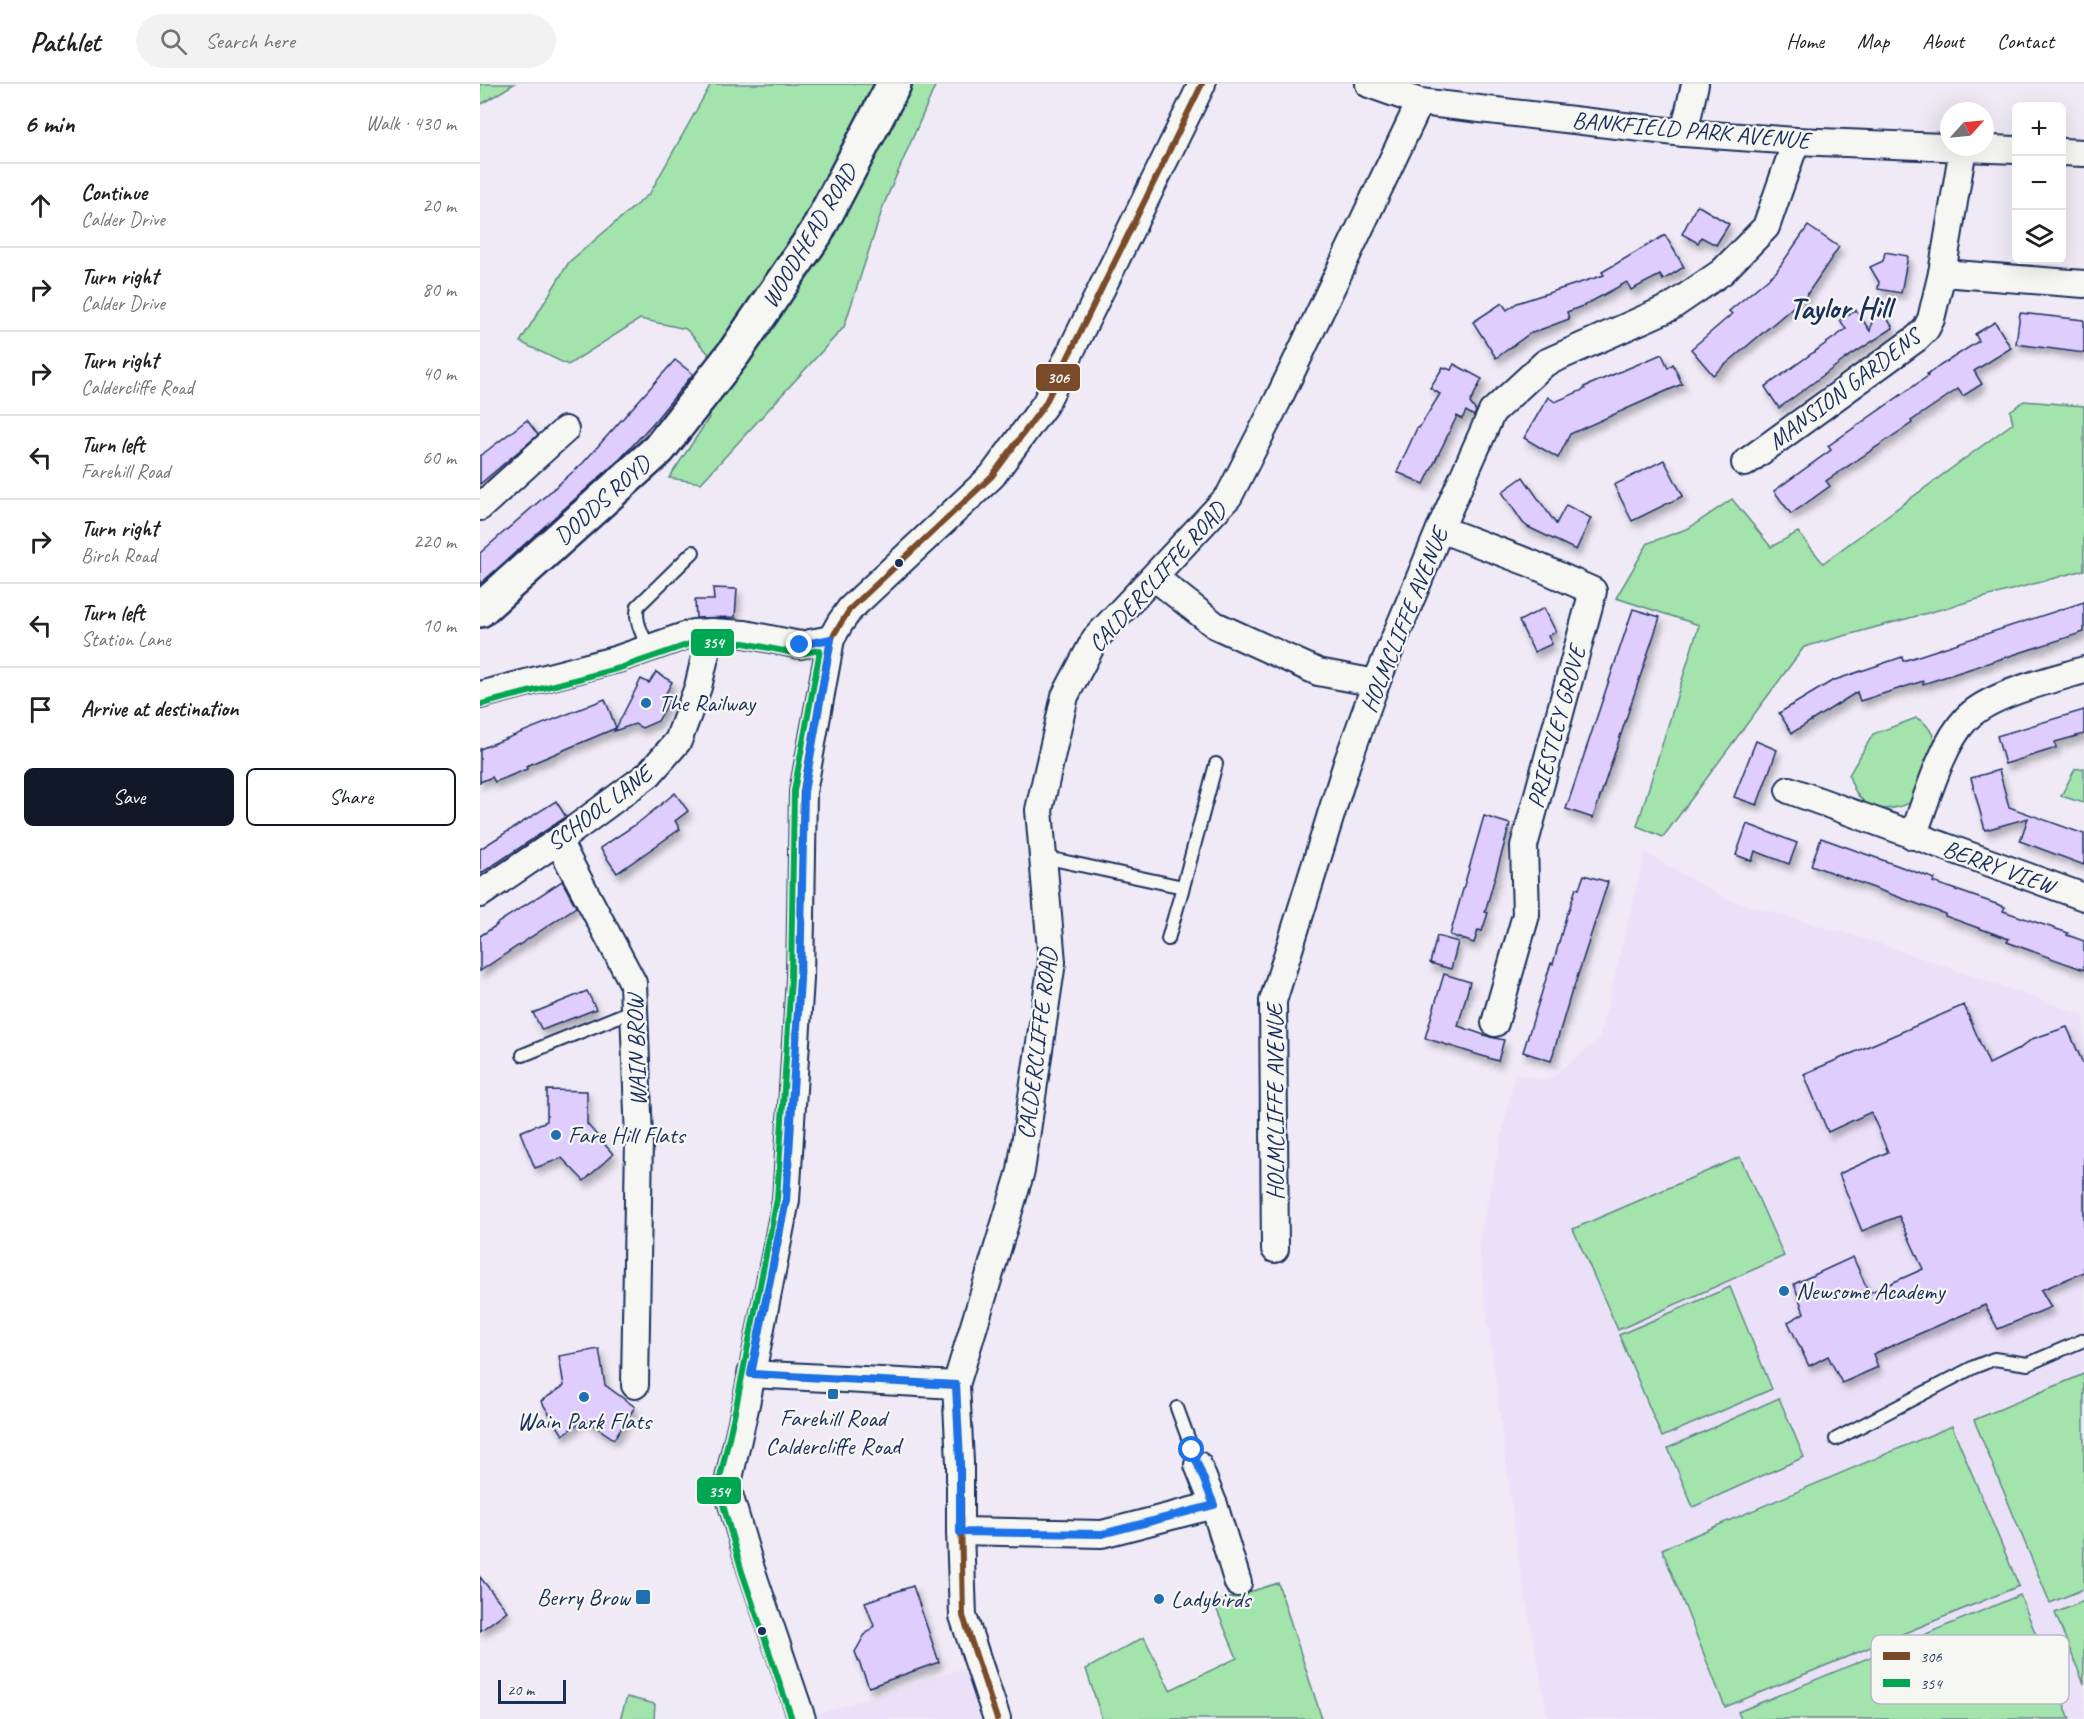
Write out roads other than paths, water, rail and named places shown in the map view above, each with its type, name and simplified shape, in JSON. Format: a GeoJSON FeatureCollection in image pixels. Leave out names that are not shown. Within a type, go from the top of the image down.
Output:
{"type":"FeatureCollection","features":[{"type":"Feature","properties":{"kind":"main road","name":"WOODHEAD ROAD"},"geometry":{"type":"LineString","coordinates":[[713,381],[735,353],[816,233],[894,84]]}},
{"type":"Feature","properties":{"kind":"main road","name":"DODDS ROYD"},"geometry":{"type":"LineString","coordinates":[[480,610],[659,449],[713,381]]}},
{"type":"Feature","properties":{"kind":"street"},"geometry":{"type":"LineString","coordinates":[[802,1719],[751,1569],[727,1487],[786,1200],[800,979],[804,792],[831,639],[850,609],[992,476],[1045,404],[1202,84]]}},
{"type":"Feature","properties":{"kind":"street","name":"BANKFIELD PARK AVENUE"},"geometry":{"type":"LineString","coordinates":[[1369,84],[1420,102],[1684,133],[1796,141],[1940,147]]}},
{"type":"Feature","properties":{"kind":"street"},"geometry":{"type":"LineString","coordinates":[[1684,133],[1695,84]]}},
{"type":"Feature","properties":{"kind":"street","name":"CALDERCLIFFE ROAD"},"geometry":{"type":"LineString","coordinates":[[997,1719],[963,1616],[956,1385],[1021,1171],[1052,962],[1039,810],[1065,696],[1095,639],[1229,496],[1278,400],[1420,102]]}},
{"type":"Feature","properties":{"kind":"street","name":"HOLMCLIFFE AVENUE"},"geometry":{"type":"LineString","coordinates":[[1275,1249],[1273,1001],[1347,763],[1376,683],[1492,412],[1545,363],[1671,307],[1722,272],[1766,227],[1796,141]]}},
{"type":"Feature","properties":{"kind":"street","name":"BANKFIELD PARK AVENUE"},"geometry":{"type":"LineString","coordinates":[[1994,149],[2012,150]]}},
{"type":"Feature","properties":{"kind":"street"},"geometry":{"type":"LineString","coordinates":[[2066,152],[2084,153]]}},
{"type":"Feature","properties":{"kind":"street","name":"MANSION GARDENS"},"geometry":{"type":"LineString","coordinates":[[1745,463],[1917,338],[1926,329],[1942,273],[1962,156]]}},
{"type":"Feature","properties":{"kind":"street"},"geometry":{"type":"LineString","coordinates":[[1942,273],[2084,284]]}},
{"type":"Feature","properties":{"kind":"street"},"geometry":{"type":"LineString","coordinates":[[480,507],[565,430]]}},
{"type":"Feature","properties":{"kind":"street","name":"PRIESTLEY GROVE"},"geometry":{"type":"LineString","coordinates":[[1440,529],[1530,563],[1593,591],[1524,846],[1526,915],[1495,1023]]}},
{"type":"Feature","properties":{"kind":"street"},"geometry":{"type":"LineString","coordinates":[[1154,577],[1215,625],[1318,672],[1376,683]]}},
{"type":"Feature","properties":{"kind":"street","name":"SCHOOL LANE"},"geometry":{"type":"LineString","coordinates":[[480,894],[558,841],[649,774],[678,741],[698,687],[711,632]]}},
{"type":"Feature","properties":{"kind":"street"},"geometry":{"type":"LineString","coordinates":[[480,695],[618,660],[693,633],[745,634],[800,645],[831,639]]}},
{"type":"Feature","properties":{"kind":"street"},"geometry":{"type":"LineString","coordinates":[[1913,836],[1952,736],[1967,718],[1990,702],[2034,685],[2084,670]]}},
{"type":"Feature","properties":{"kind":"street","name":"BERRY VIEW"},"geometry":{"type":"LineString","coordinates":[[1789,790],[2084,897]]}},
{"type":"Feature","properties":{"kind":"street","name":"WAIN BROW"},"geometry":{"type":"LineString","coordinates":[[558,841],[633,983],[639,1140],[635,1385]]}},
{"type":"Feature","properties":{"kind":"street"},"geometry":{"type":"LineString","coordinates":[[751,1374],[956,1385]]}},
{"type":"Feature","properties":{"kind":"street"},"geometry":{"type":"LineString","coordinates":[[1198,1465],[1214,1505],[1238,1583]]}},
{"type":"Feature","properties":{"kind":"street"},"geometry":{"type":"LineString","coordinates":[[960,1532],[1102,1534],[1214,1505]]}},
{"type":"Feature","properties":{"kind":"lane"},"geometry":{"type":"LineString","coordinates":[[649,649],[638,623],[636,613],[638,606],[693,552]]}},
{"type":"Feature","properties":{"kind":"lane"},"geometry":{"type":"LineString","coordinates":[[1168,939],[1216,764]]}},
{"type":"Feature","properties":{"kind":"lane"},"geometry":{"type":"LineString","coordinates":[[1043,857],[1183,887]]}},
{"type":"Feature","properties":{"kind":"lane"},"geometry":{"type":"LineString","coordinates":[[523,1055],[634,1010]]}},
{"type":"Feature","properties":{"kind":"lane"},"geometry":{"type":"LineString","coordinates":[[1836,1439],[1974,1367],[1994,1359],[2028,1364],[2084,1340]]}},
{"type":"Feature","properties":{"kind":"lane"},"geometry":{"type":"LineString","coordinates":[[1177,1408],[1198,1465]]}},
{"type":"Feature","properties":{"kind":"place","name":"The Railway"},"geometry":{"type":"Point","coordinates":[646,703]}},
{"type":"Feature","properties":{"kind":"place","name":"Fare Hill Flats"},"geometry":{"type":"Point","coordinates":[556,1135]}},
{"type":"Feature","properties":{"kind":"place","name":"Newsome Academy"},"geometry":{"type":"Point","coordinates":[1784,1291]}},
{"type":"Feature","properties":{"kind":"place","name":"Farehill Road Caldercliffe Road"},"geometry":{"type":"Point","coordinates":[833,1394]}},
{"type":"Feature","properties":{"kind":"place","name":"Wain Park Flats"},"geometry":{"type":"Point","coordinates":[584,1397]}},
{"type":"Feature","properties":{"kind":"place","name":"Berry Brow"},"geometry":{"type":"Point","coordinates":[643,1597]}},
{"type":"Feature","properties":{"kind":"place","name":"Ladybirds"},"geometry":{"type":"Point","coordinates":[1159,1599]}},
{"type":"Feature","properties":{"kind":"district","name":"Taylor Hill"},"geometry":{"type":"Point","coordinates":[1840,308]}}]}
